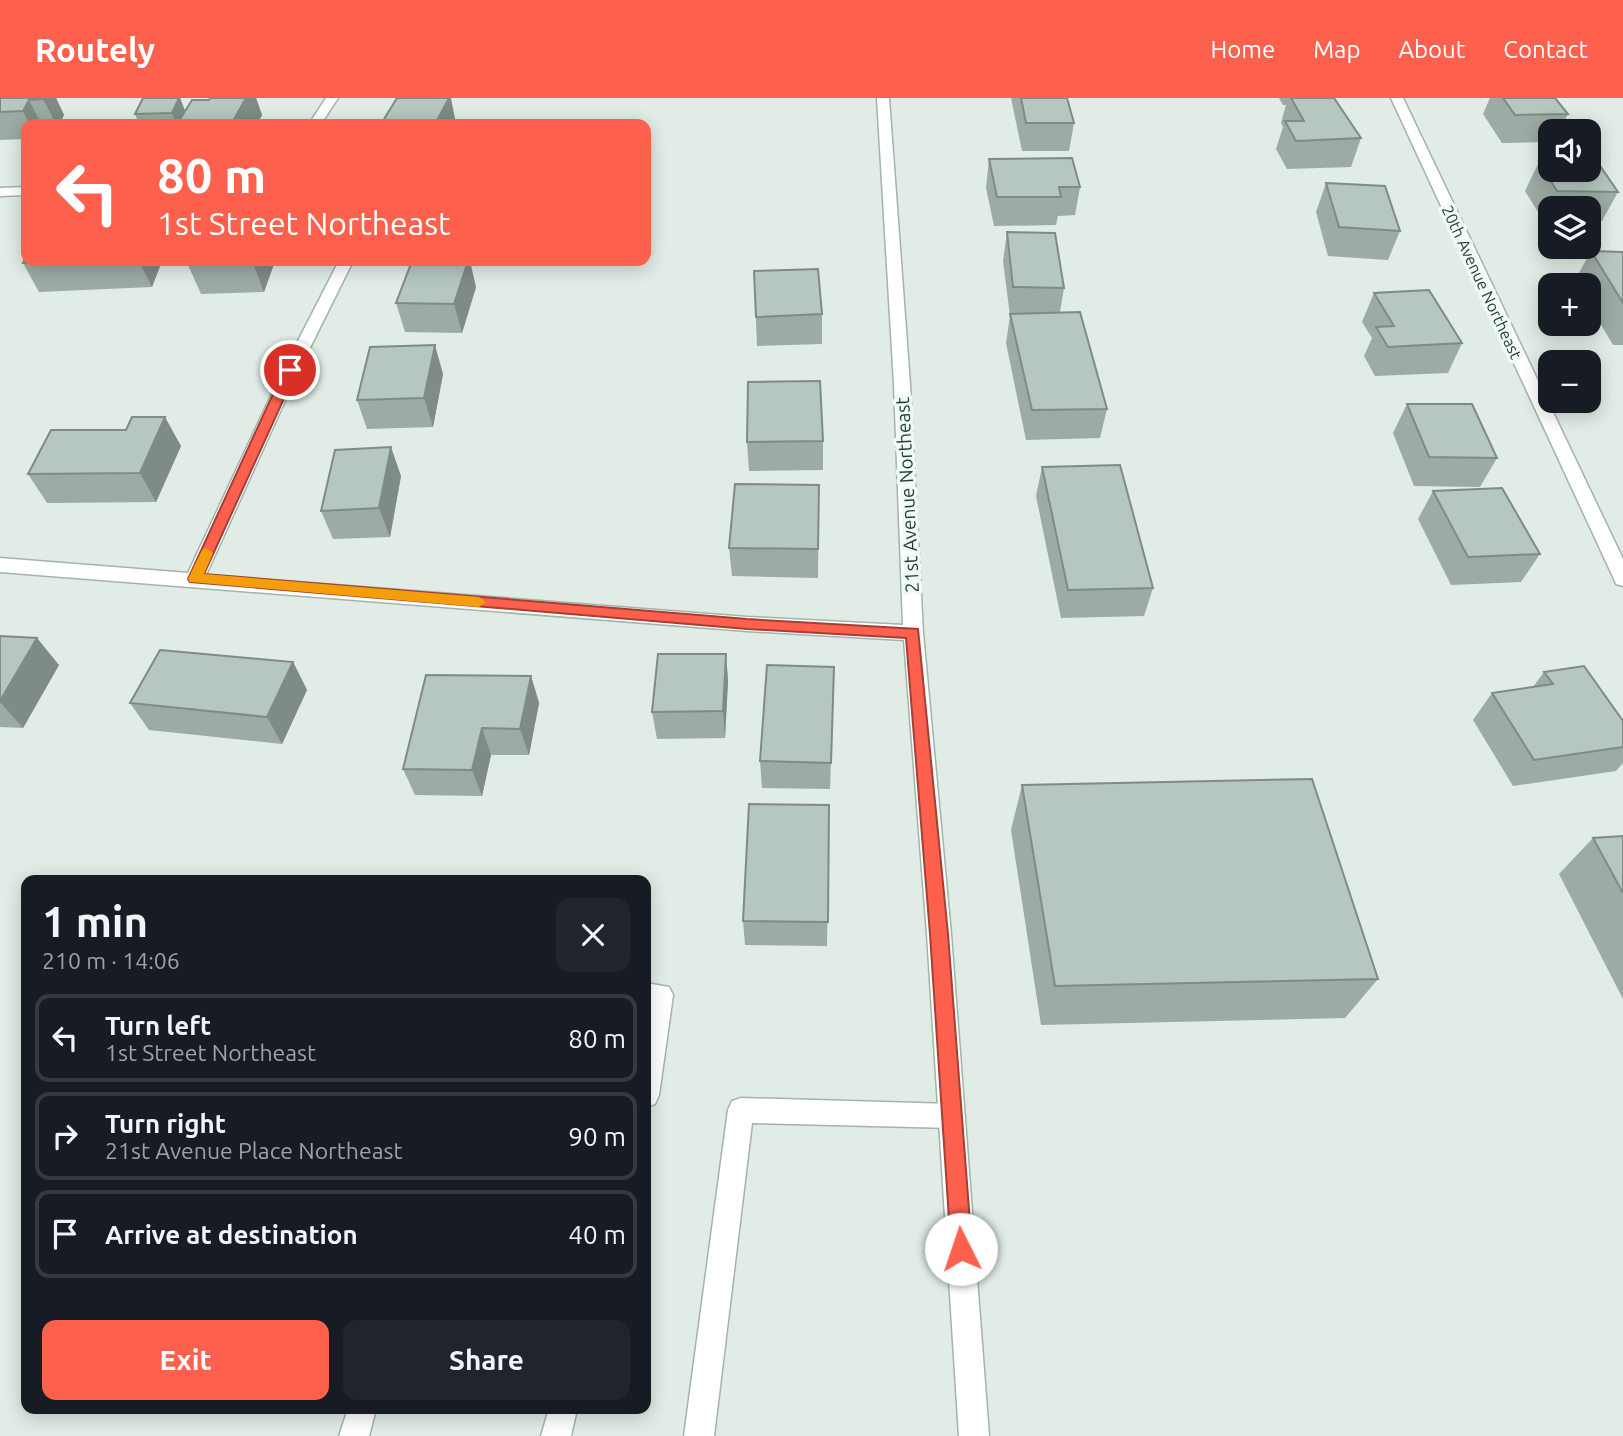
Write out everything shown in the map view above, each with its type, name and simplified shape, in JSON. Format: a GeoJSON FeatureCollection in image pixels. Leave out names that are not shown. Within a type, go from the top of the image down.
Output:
{"type":"FeatureCollection","features":[{"type":"Feature","properties":{"kind":"street"},"geometry":{"type":"LineString","coordinates":[[318,119],[332,98]]}},
{"type":"Feature","properties":{"kind":"street","name":"21st Avenue Northeast"},"geometry":{"type":"LineString","coordinates":[[883,98],[902,384],[913,633],[952,1116],[974,1436]]}},
{"type":"Feature","properties":{"kind":"street","name":"20th Avenue Northeast"},"geometry":{"type":"LineString","coordinates":[[1396,98],[1623,579]]}},
{"type":"Feature","properties":{"kind":"street"},"geometry":{"type":"LineString","coordinates":[[0,192],[21,191]]}},
{"type":"Feature","properties":{"kind":"street"},"geometry":{"type":"LineString","coordinates":[[195,579],[290,370],[342,266]]}},
{"type":"Feature","properties":{"kind":"street"},"geometry":{"type":"LineString","coordinates":[[0,565],[747,624],[913,633]]}},
{"type":"Feature","properties":{"kind":"street"},"geometry":{"type":"LineString","coordinates":[[651,994],[661,995],[651,1062]]}},
{"type":"Feature","properties":{"kind":"street"},"geometry":{"type":"LineString","coordinates":[[699,1436],[741,1110],[952,1116]]}},
{"type":"Feature","properties":{"kind":"street"},"geometry":{"type":"LineString","coordinates":[[355,1436],[361,1414]]}},
{"type":"Feature","properties":{"kind":"street"},"geometry":{"type":"LineString","coordinates":[[556,1436],[562,1414]]}},
{"type":"Feature","properties":{"kind":"building"},"geometry":{"type":"Polygon","coordinates":[[[0,98],[44,98],[29,100],[23,111],[0,112],[0,98]]]}},
{"type":"Feature","properties":{"kind":"building"},"geometry":{"type":"Polygon","coordinates":[[[143,98],[179,98],[172,113],[135,114],[143,98]]]}},
{"type":"Feature","properties":{"kind":"building"},"geometry":{"type":"Polygon","coordinates":[[[246,98],[234,119],[180,119],[192,100],[246,98]]]}},
{"type":"Feature","properties":{"kind":"building"},"geometry":{"type":"Polygon","coordinates":[[[397,98],[449,98],[438,119],[384,119],[397,98]]]}},
{"type":"Feature","properties":{"kind":"building"},"geometry":{"type":"Polygon","coordinates":[[[1021,98],[1067,98],[1074,123],[1026,123],[1021,98]]]}},
{"type":"Feature","properties":{"kind":"building"},"geometry":{"type":"Polygon","coordinates":[[[1291,98],[1334,98],[1361,138],[1296,141],[1285,121],[1304,121],[1291,98]]]}},
{"type":"Feature","properties":{"kind":"building"},"geometry":{"type":"Polygon","coordinates":[[[1503,98],[1555,98],[1568,114],[1515,115],[1503,98]]]}},
{"type":"Feature","properties":{"kind":"building"},"geometry":{"type":"Polygon","coordinates":[[[1072,158],[1080,187],[1059,187],[1061,197],[997,197],[989,159],[1072,158]]]}},
{"type":"Feature","properties":{"kind":"building"},"geometry":{"type":"Polygon","coordinates":[[[1601,167],[1618,192],[1557,191],[1551,182],[1601,182],[1601,167]]]}},
{"type":"Feature","properties":{"kind":"building"},"geometry":{"type":"Polygon","coordinates":[[[1326,183],[1385,186],[1400,231],[1339,227],[1326,183]]]}},
{"type":"Feature","properties":{"kind":"building"},"geometry":{"type":"Polygon","coordinates":[[[1007,232],[1055,233],[1064,288],[1013,287],[1007,232]]]}},
{"type":"Feature","properties":{"kind":"building"},"geometry":{"type":"Polygon","coordinates":[[[1601,251],[1623,252],[1623,303],[1596,259],[1601,259],[1601,251]]]}},
{"type":"Feature","properties":{"kind":"building"},"geometry":{"type":"Polygon","coordinates":[[[410,266],[466,266],[454,304],[396,303],[410,266]]]}},
{"type":"Feature","properties":{"kind":"building"},"geometry":{"type":"Polygon","coordinates":[[[818,269],[822,314],[756,317],[754,271],[818,269]]]}},
{"type":"Feature","properties":{"kind":"building"},"geometry":{"type":"Polygon","coordinates":[[[1429,290],[1462,343],[1388,347],[1376,327],[1394,326],[1374,293],[1429,290]]]}},
{"type":"Feature","properties":{"kind":"building"},"geometry":{"type":"Polygon","coordinates":[[[1080,312],[1107,409],[1032,410],[1010,314],[1080,312]]]}},
{"type":"Feature","properties":{"kind":"building"},"geometry":{"type":"Polygon","coordinates":[[[435,345],[424,398],[357,400],[370,347],[435,345]]]}},
{"type":"Feature","properties":{"kind":"building"},"geometry":{"type":"Polygon","coordinates":[[[820,381],[823,441],[747,442],[748,382],[820,381]]]}},
{"type":"Feature","properties":{"kind":"building"},"geometry":{"type":"Polygon","coordinates":[[[1407,404],[1472,404],[1497,458],[1429,457],[1407,404]]]}},
{"type":"Feature","properties":{"kind":"building"},"geometry":{"type":"Polygon","coordinates":[[[132,417],[165,417],[140,473],[28,474],[51,430],[126,430],[132,417]]]}},
{"type":"Feature","properties":{"kind":"building"},"geometry":{"type":"Polygon","coordinates":[[[391,447],[379,508],[321,511],[335,450],[391,447]]]}},
{"type":"Feature","properties":{"kind":"building"},"geometry":{"type":"Polygon","coordinates":[[[1120,465],[1153,588],[1068,590],[1042,467],[1120,465]]]}},
{"type":"Feature","properties":{"kind":"building"},"geometry":{"type":"Polygon","coordinates":[[[735,484],[819,485],[818,549],[729,548],[735,484]]]}},
{"type":"Feature","properties":{"kind":"building"},"geometry":{"type":"Polygon","coordinates":[[[1502,488],[1540,554],[1468,557],[1433,491],[1502,488]]]}},
{"type":"Feature","properties":{"kind":"building"},"geometry":{"type":"Polygon","coordinates":[[[0,636],[37,638],[0,701],[0,636]]]}},
{"type":"Feature","properties":{"kind":"building"},"geometry":{"type":"Polygon","coordinates":[[[160,650],[293,662],[267,717],[130,703],[160,650]]]}},
{"type":"Feature","properties":{"kind":"building"},"geometry":{"type":"Polygon","coordinates":[[[658,654],[726,654],[723,711],[652,712],[658,654]]]}},
{"type":"Feature","properties":{"kind":"building"},"geometry":{"type":"Polygon","coordinates":[[[767,665],[834,667],[831,763],[760,761],[767,665]]]}},
{"type":"Feature","properties":{"kind":"building"},"geometry":{"type":"Polygon","coordinates":[[[1584,666],[1623,721],[1623,747],[1534,760],[1492,693],[1553,684],[1544,672],[1584,666]]]}},
{"type":"Feature","properties":{"kind":"building"},"geometry":{"type":"Polygon","coordinates":[[[426,675],[531,676],[520,729],[482,728],[472,770],[403,769],[426,675]]]}},
{"type":"Feature","properties":{"kind":"building"},"geometry":{"type":"Polygon","coordinates":[[[1312,779],[1378,979],[1055,986],[1022,785],[1312,779]]]}},
{"type":"Feature","properties":{"kind":"building"},"geometry":{"type":"Polygon","coordinates":[[[749,804],[829,805],[828,922],[743,921],[749,804]]]}},
{"type":"Feature","properties":{"kind":"building"},"geometry":{"type":"Polygon","coordinates":[[[1623,836],[1623,893],[1593,838],[1623,836]]]}},
{"type":"Feature","properties":{"kind":"slow traffic"},"geometry":{"type":"LineString","coordinates":[[206,553],[195,579],[479,602]]}},
{"type":"Feature","properties":{"kind":"route"},"geometry":{"type":"LineString","coordinates":[[290,370],[195,579],[747,624],[913,633],[939,934],[961,1249]]}}]}
